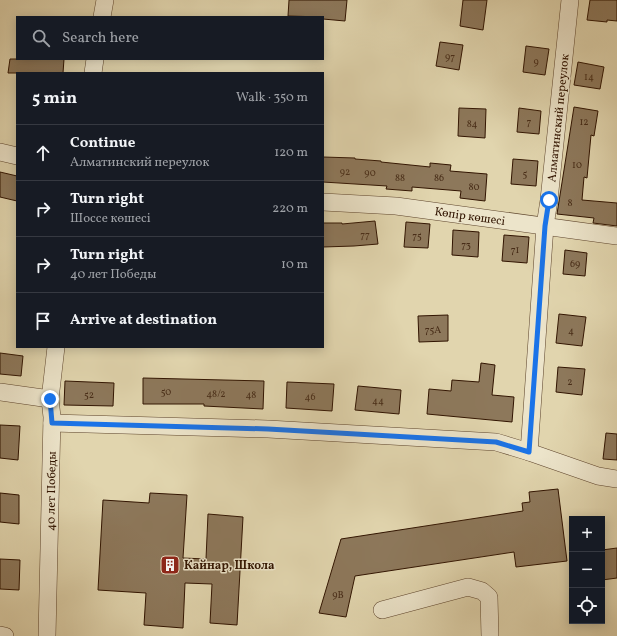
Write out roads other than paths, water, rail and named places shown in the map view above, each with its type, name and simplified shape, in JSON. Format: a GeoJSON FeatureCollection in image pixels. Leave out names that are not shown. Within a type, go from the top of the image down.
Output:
{"type":"FeatureCollection","features":[{"type":"Feature","properties":{"kind":"street"},"geometry":{"type":"LineString","coordinates":[[102,16],[105,0]]}},
{"type":"Feature","properties":{"kind":"street","name":"Алматинский переулок"},"geometry":{"type":"LineString","coordinates":[[529,452],[545,226],[570,0]]}},
{"type":"Feature","properties":{"kind":"street"},"geometry":{"type":"LineString","coordinates":[[93,72],[95,60]]}},
{"type":"Feature","properties":{"kind":"street"},"geometry":{"type":"LineString","coordinates":[[0,152],[16,156]]}},
{"type":"Feature","properties":{"kind":"street","name":"Көпір көшесі"},"geometry":{"type":"LineString","coordinates":[[324,202],[396,206],[617,236]]}},
{"type":"Feature","properties":{"kind":"street","name":"40 лет Победы"},"geometry":{"type":"LineString","coordinates":[[47,636],[52,423],[50,399],[56,348]]}},
{"type":"Feature","properties":{"kind":"street"},"geometry":{"type":"LineString","coordinates":[[0,392],[50,399]]}},
{"type":"Feature","properties":{"kind":"street"},"geometry":{"type":"LineString","coordinates":[[52,423],[268,429],[496,442],[598,476],[617,479]]}},
{"type":"Feature","properties":{"kind":"street"},"geometry":{"type":"LineString","coordinates":[[382,610],[468,587],[482,591],[489,597],[490,636]]}},
{"type":"Feature","properties":{"kind":"street"},"geometry":{"type":"LineString","coordinates":[[0,635],[5,636]]}},
{"type":"Feature","properties":{"kind":"place","name":"Кайнар, Школа"},"geometry":{"type":"Point","coordinates":[170,565]}}]}
